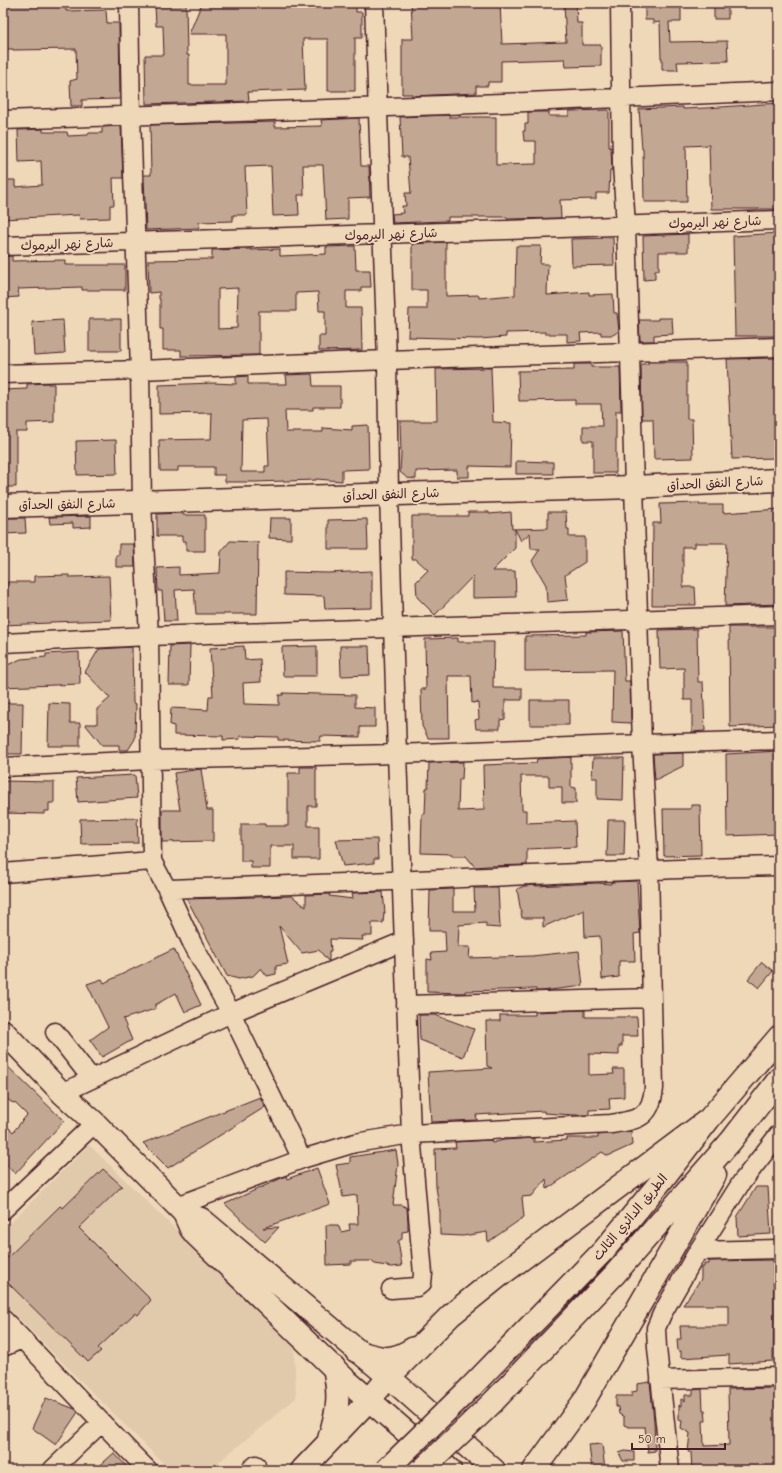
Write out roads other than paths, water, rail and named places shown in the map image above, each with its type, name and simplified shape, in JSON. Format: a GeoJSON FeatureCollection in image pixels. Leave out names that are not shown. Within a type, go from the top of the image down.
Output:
{"type":"FeatureCollection","features":[{"type":"Feature","properties":{"kind":"main road","name":"شارع النفق الحدأق"},"geometry":{"type":"LineString","coordinates":[[3,506],[633,487],[779,480]]}},
{"type":"Feature","properties":{"kind":"main road"},"geometry":{"type":"LineString","coordinates":[[3,1031],[62,1093],[95,1123],[181,1210],[195,1234],[369,1400],[450,1470]]}},
{"type":"Feature","properties":{"kind":"main road","name":"الطريق الدائري الثالث"},"geometry":{"type":"LineString","coordinates":[[386,1470],[471,1387],[604,1250],[662,1180],[709,1119],[779,1037]]}},
{"type":"Feature","properties":{"kind":"main road","name":"الطريق الدائري الثالث"},"geometry":{"type":"LineString","coordinates":[[422,1470],[492,1403],[614,1275],[731,1141],[779,1079]]}},
{"type":"Feature","properties":{"kind":"main road"},"geometry":{"type":"LineString","coordinates":[[302,1470],[450,1315],[498,1277],[709,1119]]}},
{"type":"Feature","properties":{"kind":"main road"},"geometry":{"type":"LineString","coordinates":[[534,1470],[584,1402],[714,1177],[731,1141]]}},
{"type":"Feature","properties":{"kind":"main road"},"geometry":{"type":"LineString","coordinates":[[181,1210],[201,1219],[206,1223],[389,1378],[494,1470]]}},
{"type":"Feature","properties":{"kind":"main road"},"geometry":{"type":"LineString","coordinates":[[356,1351],[380,1358],[392,1358],[400,1356],[422,1344]]}},
{"type":"Feature","properties":{"kind":"main road"},"geometry":{"type":"LineString","coordinates":[[328,1442],[337,1408],[338,1389],[334,1367]]}},
{"type":"Feature","properties":{"kind":"main road"},"geometry":{"type":"LineString","coordinates":[[555,1470],[584,1402]]}},
{"type":"Feature","properties":{"kind":"street"},"geometry":{"type":"LineString","coordinates":[[129,3],[131,116],[140,370],[142,502],[149,636],[152,861],[167,889],[192,943],[231,1013],[302,1159]]}},
{"type":"Feature","properties":{"kind":"street"},"geometry":{"type":"LineString","coordinates":[[374,3],[387,360],[389,494],[406,1005],[411,1134],[423,1274],[422,1283],[417,1287],[391,1289]]}},
{"type":"Feature","properties":{"kind":"street"},"geometry":{"type":"LineString","coordinates":[[181,1210],[302,1159],[355,1143],[411,1134],[611,1124],[631,1121],[646,1113],[653,1101],[650,869],[642,744],[637,621],[626,226],[622,165],[620,3]]}},
{"type":"Feature","properties":{"kind":"street"},"geometry":{"type":"LineString","coordinates":[[3,120],[779,91]]}},
{"type":"Feature","properties":{"kind":"street","name":"شارع نهر اليرموك"},"geometry":{"type":"LineString","coordinates":[[3,246],[779,220]]}},
{"type":"Feature","properties":{"kind":"street"},"geometry":{"type":"LineString","coordinates":[[3,374],[779,347]]}},
{"type":"Feature","properties":{"kind":"street"},"geometry":{"type":"LineString","coordinates":[[3,643],[149,636],[637,621],[779,615]]}},
{"type":"Feature","properties":{"kind":"street"},"geometry":{"type":"LineString","coordinates":[[3,767],[150,760],[397,754],[779,740]]}},
{"type":"Feature","properties":{"kind":"street"},"geometry":{"type":"LineString","coordinates":[[3,873],[152,861]]}},
{"type":"Feature","properties":{"kind":"street"},"geometry":{"type":"LineString","coordinates":[[167,889],[289,886],[650,869],[779,866]]}},
{"type":"Feature","properties":{"kind":"street"},"geometry":{"type":"LineString","coordinates":[[62,1093],[231,1013],[404,941]]}},
{"type":"Feature","properties":{"kind":"street"},"geometry":{"type":"LineString","coordinates":[[406,1005],[652,998]]}},
{"type":"Feature","properties":{"kind":"street"},"geometry":{"type":"LineString","coordinates":[[55,1032],[91,1078]]}},
{"type":"Feature","properties":{"kind":"street"},"geometry":{"type":"LineString","coordinates":[[3,1210],[95,1123]]}},
{"type":"Feature","properties":{"kind":"street"},"geometry":{"type":"LineString","coordinates":[[670,1470],[656,1348],[656,1328],[662,1314],[698,1251],[741,1183],[779,1134]]}},
{"type":"Feature","properties":{"kind":"street"},"geometry":{"type":"LineString","coordinates":[[698,1251],[779,1249]]}},
{"type":"Feature","properties":{"kind":"street"},"geometry":{"type":"LineString","coordinates":[[3,1319],[65,1382],[101,1423],[148,1470]]}},
{"type":"Feature","properties":{"kind":"street"},"geometry":{"type":"LineString","coordinates":[[3,1347],[22,1339]]}},
{"type":"Feature","properties":{"kind":"street"},"geometry":{"type":"LineString","coordinates":[[660,1380],[779,1377]]}},
{"type":"Feature","properties":{"kind":"street"},"geometry":{"type":"LineString","coordinates":[[52,1470],[101,1423]]}}]}
